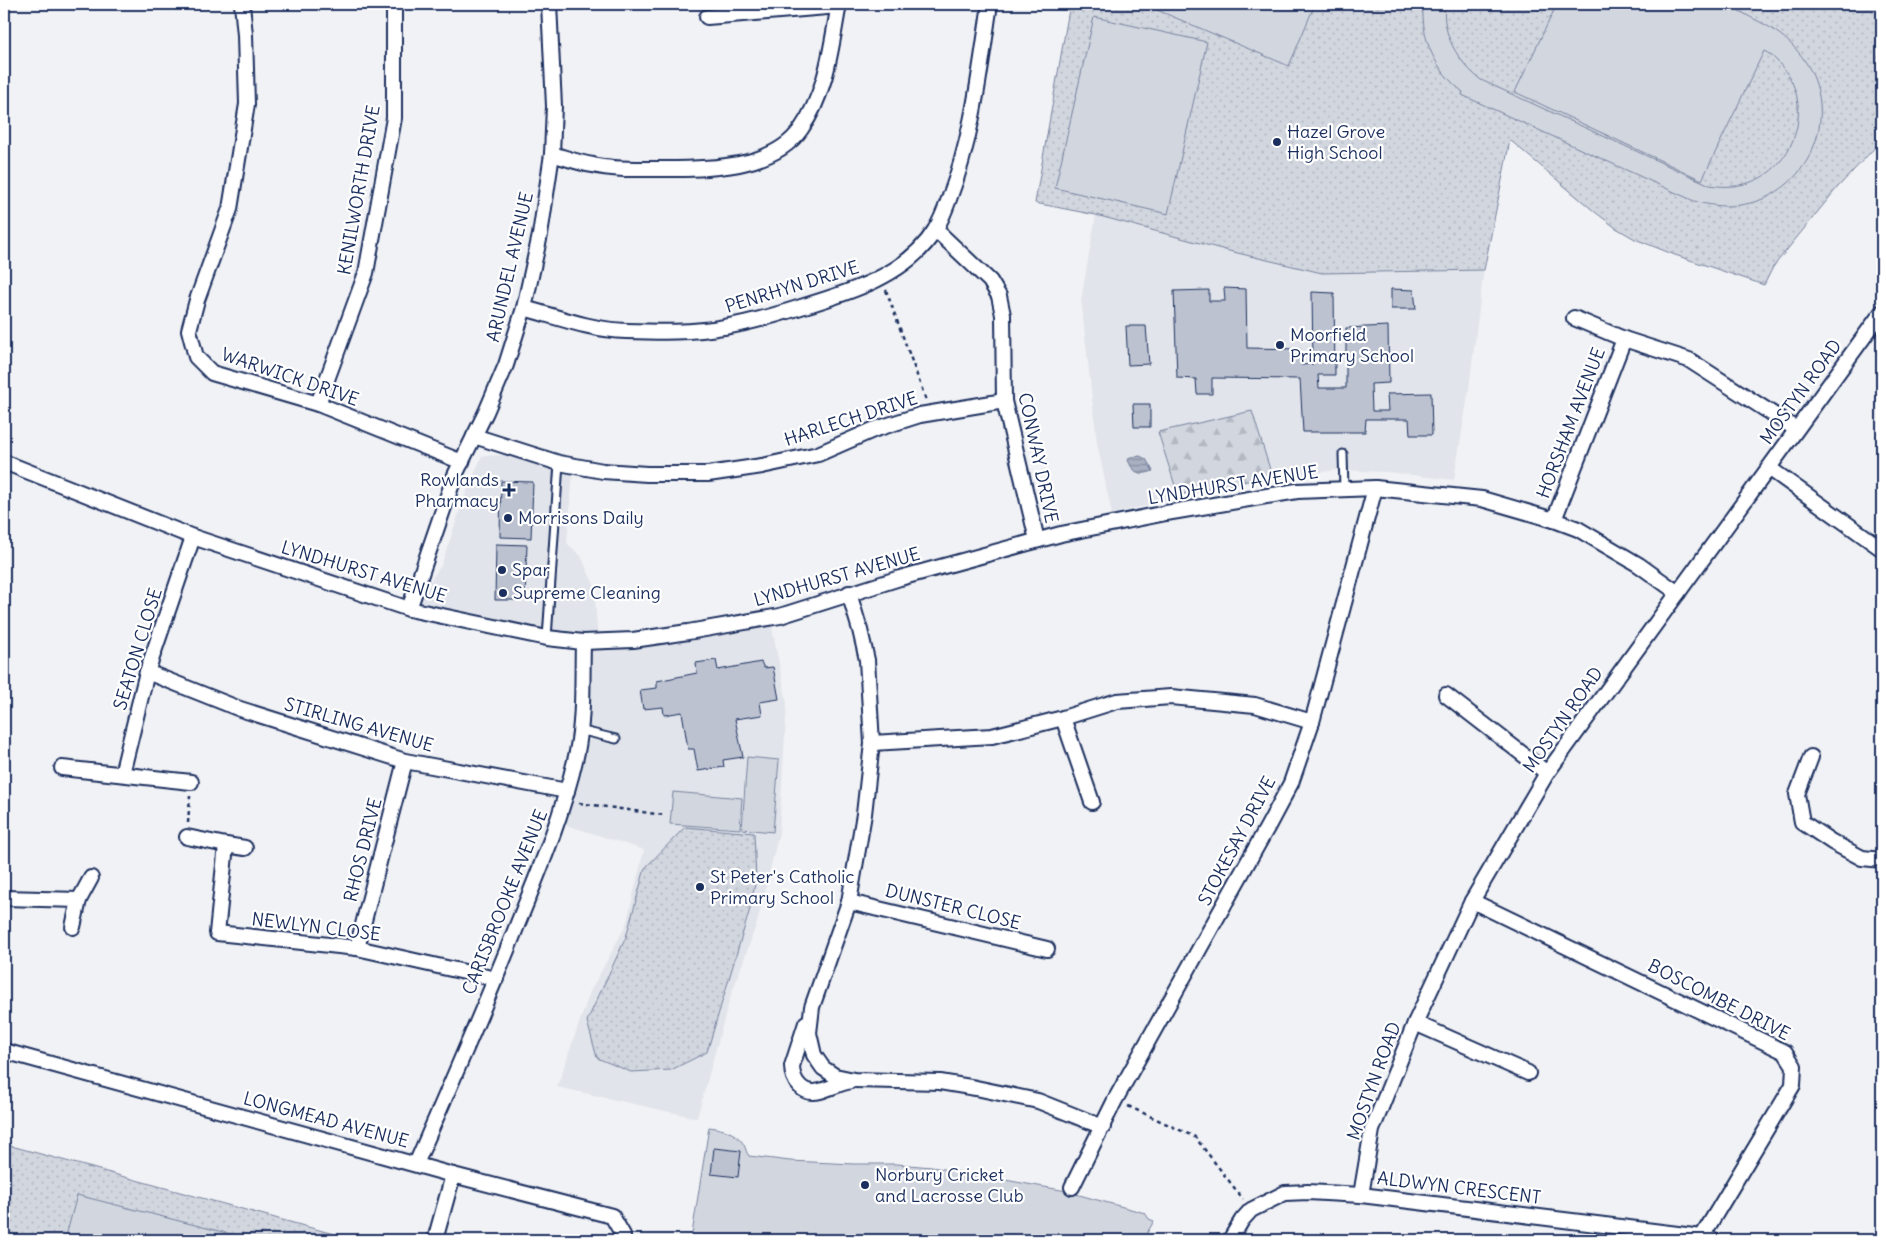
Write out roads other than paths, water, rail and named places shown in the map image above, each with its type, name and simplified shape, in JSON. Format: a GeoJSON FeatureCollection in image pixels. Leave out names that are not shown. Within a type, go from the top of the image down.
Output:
{"type":"FeatureCollection","features":[{"type":"Feature","properties":{"kind":"street","name":"WARWICK DRIVE"},"geometry":{"type":"LineString","coordinates":[[242,4],[247,104],[230,209],[197,300],[189,330],[196,357],[212,373],[318,404],[462,462]]}},
{"type":"Feature","properties":{"kind":"street","name":"KENILWORTH DRIVE"},"geometry":{"type":"LineString","coordinates":[[318,404],[368,264],[394,118],[394,4]]}},
{"type":"Feature","properties":{"kind":"street","name":"ARUNDEL AVENUE"},"geometry":{"type":"LineString","coordinates":[[409,609],[456,475],[506,365],[524,308],[540,235],[552,154],[554,106],[549,4]]}},
{"type":"Feature","properties":{"kind":"street","name":"PENRHYN DRIVE"},"geometry":{"type":"LineString","coordinates":[[524,308],[584,325],[625,331],[723,328],[763,319],[854,290],[881,277],[918,252],[936,230],[957,178],[963,158],[990,4]]}},
{"type":"Feature","properties":{"kind":"street"},"geometry":{"type":"LineString","coordinates":[[552,154],[594,166],[636,169],[721,168],[755,160],[783,147],[801,130],[821,90],[832,46],[839,5],[707,17]]}},
{"type":"Feature","properties":{"kind":"street","name":"CONWAY DRIVE"},"geometry":{"type":"LineString","coordinates":[[936,230],[990,281],[999,296],[1003,315],[1004,401],[1036,540]]}},
{"type":"Feature","properties":{"kind":"street","name":"MOSTYN ROAD"},"geometry":{"type":"LineString","coordinates":[[1361,1195],[1372,1130],[1415,1023],[1472,901],[1547,773],[1882,312]]}},
{"type":"Feature","properties":{"kind":"street"},"geometry":{"type":"LineString","coordinates":[[1574,318],[1624,339],[1689,360],[1796,429]]}},
{"type":"Feature","properties":{"kind":"street","name":"HORSHAM AVENUE"},"geometry":{"type":"LineString","coordinates":[[1554,520],[1624,339]]}},
{"type":"Feature","properties":{"kind":"street","name":"HARLECH DRIVE"},"geometry":{"type":"LineString","coordinates":[[474,436],[559,463],[603,471],[648,474],[708,474],[762,466],[818,454],[873,430],[930,413],[1004,401]]}},
{"type":"Feature","properties":{"kind":"street","name":"LYNDHURST AVENUE"},"geometry":{"type":"LineString","coordinates":[[4,462],[194,537],[409,609],[547,638],[583,642],[633,640],[732,626],[780,616],[1036,540],[1157,515],[1297,491],[1375,488],[1482,498],[1578,529],[1639,565],[1678,593]]}},
{"type":"Feature","properties":{"kind":"street"},"geometry":{"type":"LineString","coordinates":[[1769,468],[1882,549]]}},
{"type":"Feature","properties":{"kind":"street","name":"STOKESAY DRIVE"},"geometry":{"type":"LineString","coordinates":[[1072,1187],[1115,1100],[1291,783],[1312,722],[1375,488]]}},
{"type":"Feature","properties":{"kind":"street","name":"SEATON CLOSE"},"geometry":{"type":"LineString","coordinates":[[122,774],[147,672],[194,537]]}},
{"type":"Feature","properties":{"kind":"street"},"geometry":{"type":"LineString","coordinates":[[849,594],[867,660],[872,743],[864,814],[849,902],[792,1066],[792,1073],[796,1085],[805,1091],[818,1092],[837,1084],[854,1080]]}},
{"type":"Feature","properties":{"kind":"street","name":"CARISBROOKE AVENUE"},"geometry":{"type":"LineString","coordinates":[[416,1164],[496,979],[547,853],[566,796],[577,750],[583,642]]}},
{"type":"Feature","properties":{"kind":"street","name":"STIRLING AVENUE"},"geometry":{"type":"LineString","coordinates":[[147,672],[240,709],[405,761],[566,796]]}},
{"type":"Feature","properties":{"kind":"street"},"geometry":{"type":"LineString","coordinates":[[1446,696],[1547,773]]}},
{"type":"Feature","properties":{"kind":"street"},"geometry":{"type":"LineString","coordinates":[[872,743],[992,736],[1063,718],[1117,701],[1171,697],[1255,705],[1312,722]]}},
{"type":"Feature","properties":{"kind":"street"},"geometry":{"type":"LineString","coordinates":[[1063,718],[1092,802]]}},
{"type":"Feature","properties":{"kind":"street"},"geometry":{"type":"LineString","coordinates":[[1811,757],[1797,794],[1802,822],[1832,842],[1862,858],[1882,860]]}},
{"type":"Feature","properties":{"kind":"street","name":"RHOS DRIVE"},"geometry":{"type":"LineString","coordinates":[[357,948],[405,761]]}},
{"type":"Feature","properties":{"kind":"street"},"geometry":{"type":"LineString","coordinates":[[62,768],[191,782]]}},
{"type":"Feature","properties":{"kind":"street"},"geometry":{"type":"LineString","coordinates":[[187,837],[245,848]]}},
{"type":"Feature","properties":{"kind":"street","name":"NEWLYN CLOSE"},"geometry":{"type":"LineString","coordinates":[[226,845],[217,933],[357,948],[496,979]]}},
{"type":"Feature","properties":{"kind":"street"},"geometry":{"type":"LineString","coordinates":[[74,927],[79,900],[91,878]]}},
{"type":"Feature","properties":{"kind":"street"},"geometry":{"type":"LineString","coordinates":[[4,898],[79,900]]}},
{"type":"Feature","properties":{"kind":"street","name":"BOSCOMBE DRIVE"},"geometry":{"type":"LineString","coordinates":[[1472,901],[1785,1052],[1794,1066],[1793,1085],[1705,1239]]}},
{"type":"Feature","properties":{"kind":"street","name":"DUNSTER CLOSE"},"geometry":{"type":"LineString","coordinates":[[849,902],[1047,949]]}},
{"type":"Feature","properties":{"kind":"street"},"geometry":{"type":"LineString","coordinates":[[812,1008],[809,1033],[814,1055],[823,1068],[835,1076],[854,1080],[940,1082],[976,1088],[1038,1101],[1103,1127]]}},
{"type":"Feature","properties":{"kind":"street"},"geometry":{"type":"LineString","coordinates":[[1415,1023],[1528,1073]]}},
{"type":"Feature","properties":{"kind":"street","name":"LONGMEAD AVENUE"},"geometry":{"type":"LineString","coordinates":[[4,1052],[454,1175],[612,1216],[624,1235],[624,1240]]}},
{"type":"Feature","properties":{"kind":"street"},"geometry":{"type":"LineString","coordinates":[[435,1240],[454,1175]]}},
{"type":"Feature","properties":{"kind":"street","name":"ALDWYN CRESCENT"},"geometry":{"type":"LineString","coordinates":[[1230,1240],[1242,1220],[1251,1210],[1284,1193],[1308,1192],[1361,1195],[1705,1239]]}},
{"type":"Feature","properties":{"kind":"lane"},"geometry":{"type":"LineString","coordinates":[[1343,454],[1344,489]]}},
{"type":"Feature","properties":{"kind":"lane"},"geometry":{"type":"LineString","coordinates":[[547,638],[559,463]]}},
{"type":"Feature","properties":{"kind":"lane"},"geometry":{"type":"LineString","coordinates":[[579,730],[616,739]]}},
{"type":"Feature","properties":{"kind":"water"},"geometry":{"type":"Polygon","coordinates":[[[1140,456],[1146,459],[1153,471],[1141,473],[1132,468],[1128,460],[1130,457],[1140,456]]]}},
{"type":"Feature","properties":{"kind":"place","name":"Hazel Grove High School"},"geometry":{"type":"Point","coordinates":[1277,142]}},
{"type":"Feature","properties":{"kind":"place","name":"Moorfield Primary School"},"geometry":{"type":"Point","coordinates":[1280,345]}},
{"type":"Feature","properties":{"kind":"place","name":"Rowlands Pharmacy"},"geometry":{"type":"Point","coordinates":[509,490]}},
{"type":"Feature","properties":{"kind":"place","name":"Morrisons Daily"},"geometry":{"type":"Point","coordinates":[508,518]}},
{"type":"Feature","properties":{"kind":"place","name":"Spar"},"geometry":{"type":"Point","coordinates":[502,570]}},
{"type":"Feature","properties":{"kind":"place","name":"Supreme Cleaning"},"geometry":{"type":"Point","coordinates":[503,593]}},
{"type":"Feature","properties":{"kind":"place","name":"St Peter's Catholic Primary School"},"geometry":{"type":"Point","coordinates":[700,887]}},
{"type":"Feature","properties":{"kind":"place","name":"Norbury Cricket and Lacrosse Club"},"geometry":{"type":"Point","coordinates":[865,1185]}}]}
